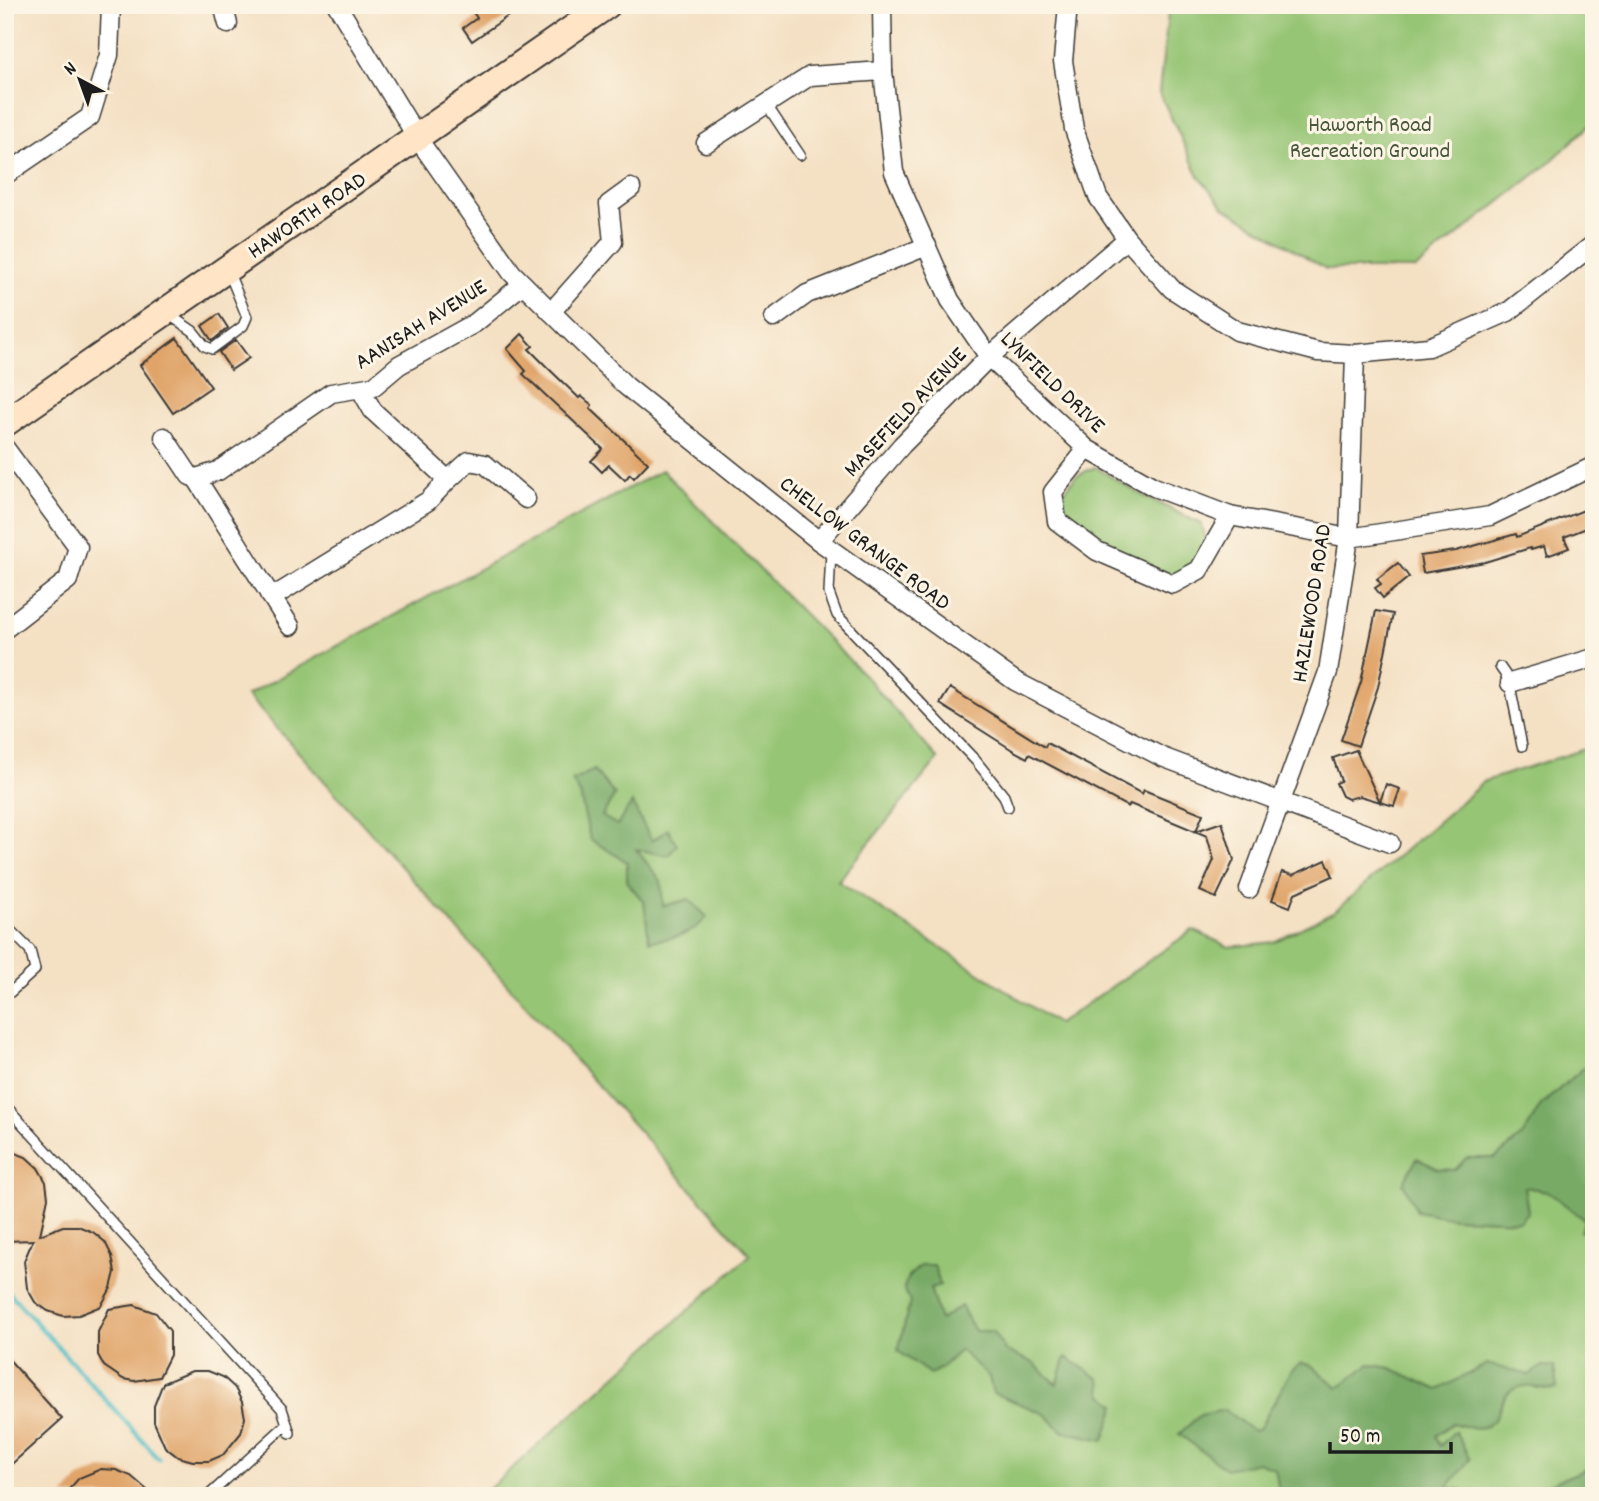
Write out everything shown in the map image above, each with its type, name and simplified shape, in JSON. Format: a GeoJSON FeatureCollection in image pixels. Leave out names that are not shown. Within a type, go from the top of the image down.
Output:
{"type":"FeatureCollection","features":[{"type":"Feature","properties":{"kind":"main road","name":"HAWORTH ROAD"},"geometry":{"type":"LineString","coordinates":[[5,423],[418,139],[607,5]]}},
{"type":"Feature","properties":{"kind":"street"},"geometry":{"type":"LineString","coordinates":[[5,175],[90,117],[109,55],[111,5]]}},
{"type":"Feature","properties":{"kind":"street"},"geometry":{"type":"LineString","coordinates":[[223,5],[228,24]]}},
{"type":"Feature","properties":{"kind":"street","name":"CHELLOW GRANGE ROAD"},"geometry":{"type":"LineString","coordinates":[[337,5],[418,139],[512,273],[626,386],[825,545],[1015,681],[1162,757],[1390,843]]}},
{"type":"Feature","properties":{"kind":"street","name":"LYNFIELD DRIVE"},"geometry":{"type":"LineString","coordinates":[[882,5],[883,71],[894,172],[950,300],[989,357],[1087,449],[1153,487],[1230,516],[1349,538],[1490,516],[1594,466]]}},
{"type":"Feature","properties":{"kind":"street"},"geometry":{"type":"LineString","coordinates":[[1068,5],[1063,61],[1074,129],[1098,197],[1127,239],[1172,289],[1237,331],[1318,352],[1355,354],[1429,346],[1508,312],[1591,252]]}},
{"type":"Feature","properties":{"kind":"street"},"geometry":{"type":"LineString","coordinates":[[705,142],[810,76],[883,71]]}},
{"type":"Feature","properties":{"kind":"street"},"geometry":{"type":"LineString","coordinates":[[551,312],[613,243],[609,204],[632,188]]}},
{"type":"Feature","properties":{"kind":"street","name":"MASEFIELD AVENUE"},"geometry":{"type":"LineString","coordinates":[[825,545],[902,445],[989,357],[1127,239]]}},
{"type":"Feature","properties":{"kind":"street"},"geometry":{"type":"LineString","coordinates":[[774,318],[807,294],[927,246]]}},
{"type":"Feature","properties":{"kind":"street","name":"AANISAH AVENUE"},"geometry":{"type":"LineString","coordinates":[[197,478],[218,471],[331,393],[374,386],[399,365],[458,334],[523,284]]}},
{"type":"Feature","properties":{"kind":"street","name":"HAZLEWOOD ROAD"},"geometry":{"type":"LineString","coordinates":[[1249,889],[1328,672],[1349,538],[1355,354]]}},
{"type":"Feature","properties":{"kind":"street"},"geometry":{"type":"LineString","coordinates":[[361,390],[373,411],[448,480]]}},
{"type":"Feature","properties":{"kind":"street"},"geometry":{"type":"LineString","coordinates":[[164,437],[190,476],[197,478],[290,626]]}},
{"type":"Feature","properties":{"kind":"street"},"geometry":{"type":"LineString","coordinates":[[5,448],[78,547],[68,580],[5,629]]}},
{"type":"Feature","properties":{"kind":"street"},"geometry":{"type":"LineString","coordinates":[[1087,449],[1053,492],[1057,521],[1097,551],[1173,584],[1199,570],[1230,516]]}},
{"type":"Feature","properties":{"kind":"street"},"geometry":{"type":"LineString","coordinates":[[269,594],[281,592],[428,501],[470,461],[485,464],[526,499]]}},
{"type":"Feature","properties":{"kind":"street"},"geometry":{"type":"LineString","coordinates":[[1510,683],[1594,658]]}},
{"type":"Feature","properties":{"kind":"lane"},"geometry":{"type":"LineString","coordinates":[[766,104],[800,155]]}},
{"type":"Feature","properties":{"kind":"lane"},"geometry":{"type":"LineString","coordinates":[[165,311],[212,349],[243,326],[247,317],[236,295],[228,268]]}},
{"type":"Feature","properties":{"kind":"lane"},"geometry":{"type":"LineString","coordinates":[[825,545],[828,593],[837,615],[976,761],[1004,796],[1008,807]]}},
{"type":"Feature","properties":{"kind":"lane"},"geometry":{"type":"LineString","coordinates":[[1500,667],[1510,683],[1521,746]]}},
{"type":"Feature","properties":{"kind":"lane"},"geometry":{"type":"LineString","coordinates":[[5,925],[30,950],[35,970],[5,997]]}},
{"type":"Feature","properties":{"kind":"lane"},"geometry":{"type":"LineString","coordinates":[[5,1105],[282,1409],[288,1428],[208,1496]]}},
{"type":"Feature","properties":{"kind":"green space","name":"Haworth Road Recreation Ground"},"geometry":{"type":"Polygon","coordinates":[[[1169,5],[1594,5],[1594,121],[1547,165],[1415,269],[1326,269],[1224,207],[1200,178],[1159,92],[1169,5]]]}},
{"type":"Feature","properties":{"kind":"green space"},"geometry":{"type":"Polygon","coordinates":[[[1095,467],[1140,494],[1201,524],[1207,541],[1193,566],[1173,577],[1102,544],[1065,517],[1063,493],[1076,476],[1095,467]]]}},
{"type":"Feature","properties":{"kind":"green space"},"geometry":{"type":"Polygon","coordinates":[[[662,470],[865,676],[938,759],[838,881],[1058,1024],[1193,930],[1229,947],[1274,942],[1335,911],[1485,781],[1594,746],[1594,1466],[1520,1496],[481,1496],[750,1255],[247,695],[662,470]]]}},
{"type":"Feature","properties":{"kind":"green space"},"geometry":{"type":"Polygon","coordinates":[[[594,770],[615,795],[602,816],[617,825],[632,803],[652,841],[668,829],[677,845],[668,856],[636,849],[661,881],[663,906],[689,899],[707,917],[695,929],[674,937],[649,941],[644,902],[627,882],[627,862],[590,839],[580,794],[572,781],[594,770]]]}},
{"type":"Feature","properties":{"kind":"green space"},"geometry":{"type":"Polygon","coordinates":[[[1594,1059],[1594,1235],[1580,1231],[1585,1220],[1547,1191],[1524,1187],[1528,1211],[1520,1221],[1454,1218],[1417,1211],[1403,1183],[1417,1158],[1438,1169],[1455,1170],[1466,1158],[1495,1158],[1523,1135],[1541,1105],[1594,1059]]]}},
{"type":"Feature","properties":{"kind":"green space"},"geometry":{"type":"Polygon","coordinates":[[[921,1265],[934,1265],[940,1285],[930,1288],[940,1320],[961,1306],[975,1331],[992,1331],[1006,1351],[1032,1362],[1057,1384],[1066,1357],[1100,1379],[1102,1394],[1116,1405],[1104,1440],[1062,1431],[1045,1414],[993,1393],[989,1377],[960,1350],[940,1369],[930,1374],[898,1351],[910,1302],[904,1288],[908,1277],[921,1265]]]}},
{"type":"Feature","properties":{"kind":"green space"},"geometry":{"type":"Polygon","coordinates":[[[1301,1363],[1311,1365],[1338,1388],[1369,1364],[1391,1368],[1438,1390],[1487,1364],[1529,1375],[1543,1366],[1554,1367],[1557,1389],[1525,1386],[1514,1389],[1507,1394],[1491,1423],[1483,1427],[1471,1427],[1453,1423],[1436,1436],[1440,1446],[1455,1431],[1470,1459],[1447,1488],[1463,1490],[1461,1496],[1280,1496],[1275,1469],[1258,1462],[1226,1469],[1179,1434],[1200,1415],[1225,1410],[1253,1431],[1259,1429],[1292,1370],[1301,1363]]]}},
{"type":"Feature","properties":{"kind":"green space"},"geometry":{"type":"Polygon","coordinates":[[[1594,1466],[1594,1496],[1520,1496],[1594,1466]]]}},
{"type":"Feature","properties":{"kind":"building"},"geometry":{"type":"Polygon","coordinates":[[[468,5],[524,5],[472,41],[463,28],[477,18],[468,5]]]}},
{"type":"Feature","properties":{"kind":"building"},"geometry":{"type":"Polygon","coordinates":[[[219,314],[228,328],[212,341],[202,326],[219,314]]]}},
{"type":"Feature","properties":{"kind":"building"},"geometry":{"type":"Polygon","coordinates":[[[522,334],[533,346],[529,349],[579,398],[581,396],[592,405],[590,408],[648,463],[634,478],[630,474],[625,480],[609,465],[602,472],[591,461],[603,449],[523,374],[526,371],[507,349],[522,334]]]}},
{"type":"Feature","properties":{"kind":"building"},"geometry":{"type":"Polygon","coordinates":[[[177,338],[211,387],[173,413],[140,365],[177,338]]]}},
{"type":"Feature","properties":{"kind":"building"},"geometry":{"type":"Polygon","coordinates":[[[236,340],[249,358],[231,370],[219,352],[236,340]]]}},
{"type":"Feature","properties":{"kind":"building"},"geometry":{"type":"Polygon","coordinates":[[[1594,506],[1594,525],[1564,537],[1569,548],[1547,556],[1544,546],[1531,550],[1530,548],[1485,562],[1423,573],[1420,556],[1456,551],[1516,534],[1517,537],[1594,506]]]}},
{"type":"Feature","properties":{"kind":"building"},"geometry":{"type":"Polygon","coordinates":[[[1398,563],[1409,577],[1383,598],[1375,588],[1381,584],[1377,579],[1398,563]]]}},
{"type":"Feature","properties":{"kind":"building"},"geometry":{"type":"Polygon","coordinates":[[[1376,611],[1393,614],[1378,687],[1358,746],[1341,740],[1361,682],[1376,611]]]}},
{"type":"Feature","properties":{"kind":"building"},"geometry":{"type":"Polygon","coordinates":[[[950,688],[1045,747],[1047,743],[1142,794],[1144,790],[1203,814],[1196,831],[1222,822],[1234,860],[1216,898],[1200,891],[1214,860],[1207,836],[1130,804],[1128,807],[1029,754],[1027,758],[1014,751],[940,704],[950,688]]]}},
{"type":"Feature","properties":{"kind":"building"},"geometry":{"type":"Polygon","coordinates":[[[1356,750],[1380,802],[1360,796],[1348,799],[1342,796],[1336,783],[1341,781],[1333,758],[1356,750]]]}},
{"type":"Feature","properties":{"kind":"building"},"geometry":{"type":"Polygon","coordinates":[[[1386,784],[1400,789],[1394,806],[1380,802],[1386,784]]]}},
{"type":"Feature","properties":{"kind":"building"},"geometry":{"type":"Polygon","coordinates":[[[1326,860],[1333,876],[1295,893],[1290,907],[1272,900],[1282,872],[1293,875],[1326,860]]]}},
{"type":"Feature","properties":{"kind":"building"},"geometry":{"type":"Polygon","coordinates":[[[5,1149],[26,1157],[38,1168],[46,1182],[48,1198],[40,1235],[63,1226],[78,1226],[93,1232],[105,1242],[112,1256],[115,1272],[111,1288],[101,1306],[79,1315],[63,1316],[48,1311],[35,1302],[27,1288],[24,1261],[33,1240],[5,1241],[5,1149]]]}},
{"type":"Feature","properties":{"kind":"building"},"geometry":{"type":"Polygon","coordinates":[[[134,1305],[156,1313],[170,1331],[170,1355],[159,1377],[134,1381],[123,1379],[104,1366],[98,1355],[98,1332],[109,1309],[134,1305]]]}},
{"type":"Feature","properties":{"kind":"building"},"geometry":{"type":"Polygon","coordinates":[[[5,1355],[62,1419],[5,1470],[5,1355]]]}},
{"type":"Feature","properties":{"kind":"building"},"geometry":{"type":"Polygon","coordinates":[[[192,1371],[208,1371],[223,1377],[235,1388],[242,1402],[245,1418],[241,1433],[223,1455],[209,1461],[178,1457],[165,1447],[154,1422],[154,1406],[163,1383],[192,1371]]]}},
{"type":"Feature","properties":{"kind":"building"},"geometry":{"type":"Polygon","coordinates":[[[101,1469],[116,1470],[131,1476],[154,1496],[63,1496],[79,1478],[101,1469]]]}},
{"type":"Feature","properties":{"kind":"waterway"},"geometry":{"type":"LineString","coordinates":[[5,1288],[159,1459]]}}]}
